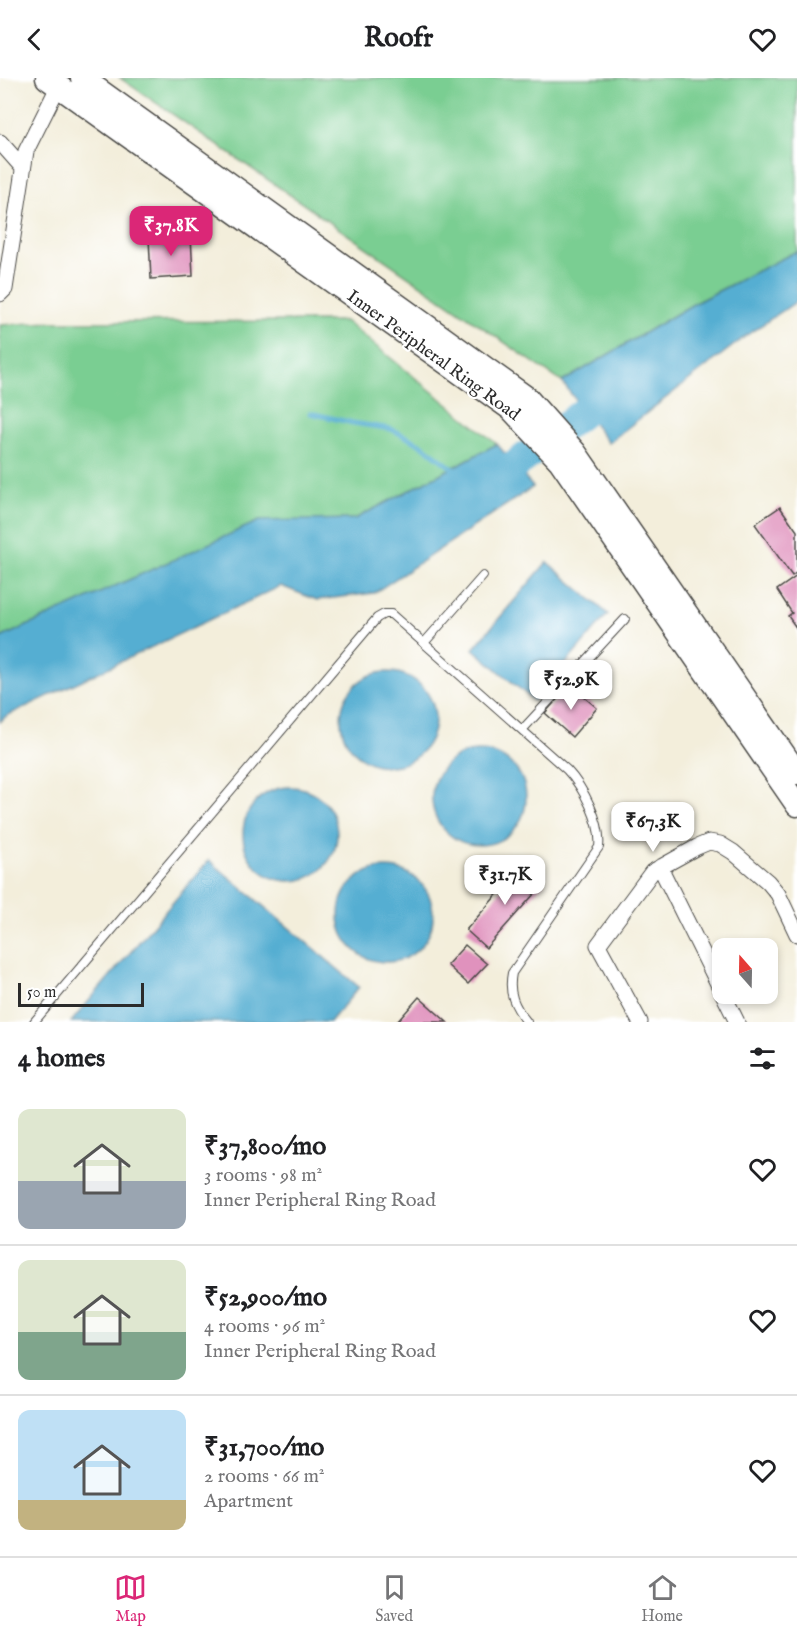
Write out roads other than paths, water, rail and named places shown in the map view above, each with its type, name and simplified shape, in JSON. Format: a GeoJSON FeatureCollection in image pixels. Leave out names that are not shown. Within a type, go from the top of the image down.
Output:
{"type":"FeatureCollection","features":[{"type":"Feature","properties":{"kind":"main road","name":"Inner Peripheral Ring Road"},"geometry":{"type":"LineString","coordinates":[[82,78],[519,403],[568,456],[797,773]]}},
{"type":"Feature","properties":{"kind":"main road","name":"Inner Peripheral Ring Road"},"geometry":{"type":"LineString","coordinates":[[52,83],[519,403]]}},
{"type":"Feature","properties":{"kind":"main road","name":"Inner Peripheral Ring Road"},"geometry":{"type":"LineString","coordinates":[[568,456],[797,805]]}},
{"type":"Feature","properties":{"kind":"street"},"geometry":{"type":"LineString","coordinates":[[0,294],[5,289],[26,151],[37,130],[52,83]]}},
{"type":"Feature","properties":{"kind":"street"},"geometry":{"type":"LineString","coordinates":[[0,142],[23,168]]}},
{"type":"Feature","properties":{"kind":"street"},"geometry":{"type":"LineString","coordinates":[[640,1022],[598,945],[652,872],[660,867],[702,844],[720,844],[746,861],[768,882],[778,894],[797,934]]}},
{"type":"Feature","properties":{"kind":"street"},"geometry":{"type":"LineString","coordinates":[[660,867],[736,1022]]}},
{"type":"Feature","properties":{"kind":"lane"},"geometry":{"type":"LineString","coordinates":[[424,643],[483,576]]}},
{"type":"Feature","properties":{"kind":"lane"},"geometry":{"type":"LineString","coordinates":[[34,1022],[377,618],[384,614],[391,614],[574,777],[598,824],[599,847],[512,973],[511,996],[524,1021]]}},
{"type":"Feature","properties":{"kind":"lane"},"geometry":{"type":"LineString","coordinates":[[522,730],[625,619]]}},
{"type":"Feature","properties":{"kind":"water"},"geometry":{"type":"Polygon","coordinates":[[[797,251],[797,301],[747,335],[608,443],[562,382],[695,303],[797,251]]]}},
{"type":"Feature","properties":{"kind":"water"},"geometry":{"type":"Polygon","coordinates":[[[497,444],[533,487],[374,593],[317,600],[281,586],[6,716],[0,722],[0,638],[259,521],[355,519],[497,444]]]}},
{"type":"Feature","properties":{"kind":"water"},"geometry":{"type":"Polygon","coordinates":[[[547,562],[608,614],[534,701],[473,649],[547,562]]]}},
{"type":"Feature","properties":{"kind":"water"},"geometry":{"type":"Polygon","coordinates":[[[388,672],[406,675],[421,686],[432,701],[435,719],[432,737],[421,752],[406,763],[388,766],[370,763],[355,752],[344,737],[341,719],[344,701],[355,686],[370,675],[388,672]]]}},
{"type":"Feature","properties":{"kind":"water"},"geometry":{"type":"Polygon","coordinates":[[[479,751],[497,754],[512,765],[523,780],[526,798],[523,816],[512,831],[497,842],[479,845],[461,842],[446,831],[435,816],[432,798],[435,780],[446,765],[461,754],[479,751]]]}},
{"type":"Feature","properties":{"kind":"water"},"geometry":{"type":"Polygon","coordinates":[[[290,787],[308,790],[323,801],[334,816],[337,834],[334,852],[323,867],[308,878],[290,881],[272,878],[257,867],[246,852],[243,834],[246,816],[257,801],[272,790],[290,787]]]}},
{"type":"Feature","properties":{"kind":"water"},"geometry":{"type":"Polygon","coordinates":[[[209,860],[359,987],[330,1022],[71,1022],[209,860]]]}},
{"type":"Feature","properties":{"kind":"water"},"geometry":{"type":"Polygon","coordinates":[[[386,868],[404,871],[419,882],[430,897],[433,915],[430,933],[419,948],[404,959],[386,962],[368,959],[353,948],[342,933],[339,915],[342,897],[353,882],[368,871],[386,868]]]}},
{"type":"Feature","properties":{"kind":"waterway"},"geometry":{"type":"LineString","coordinates":[[483,490],[585,411],[622,391]]}},
{"type":"Feature","properties":{"kind":"waterway"},"geometry":{"type":"LineString","coordinates":[[310,413],[391,429],[422,445],[456,471]]}}]}
